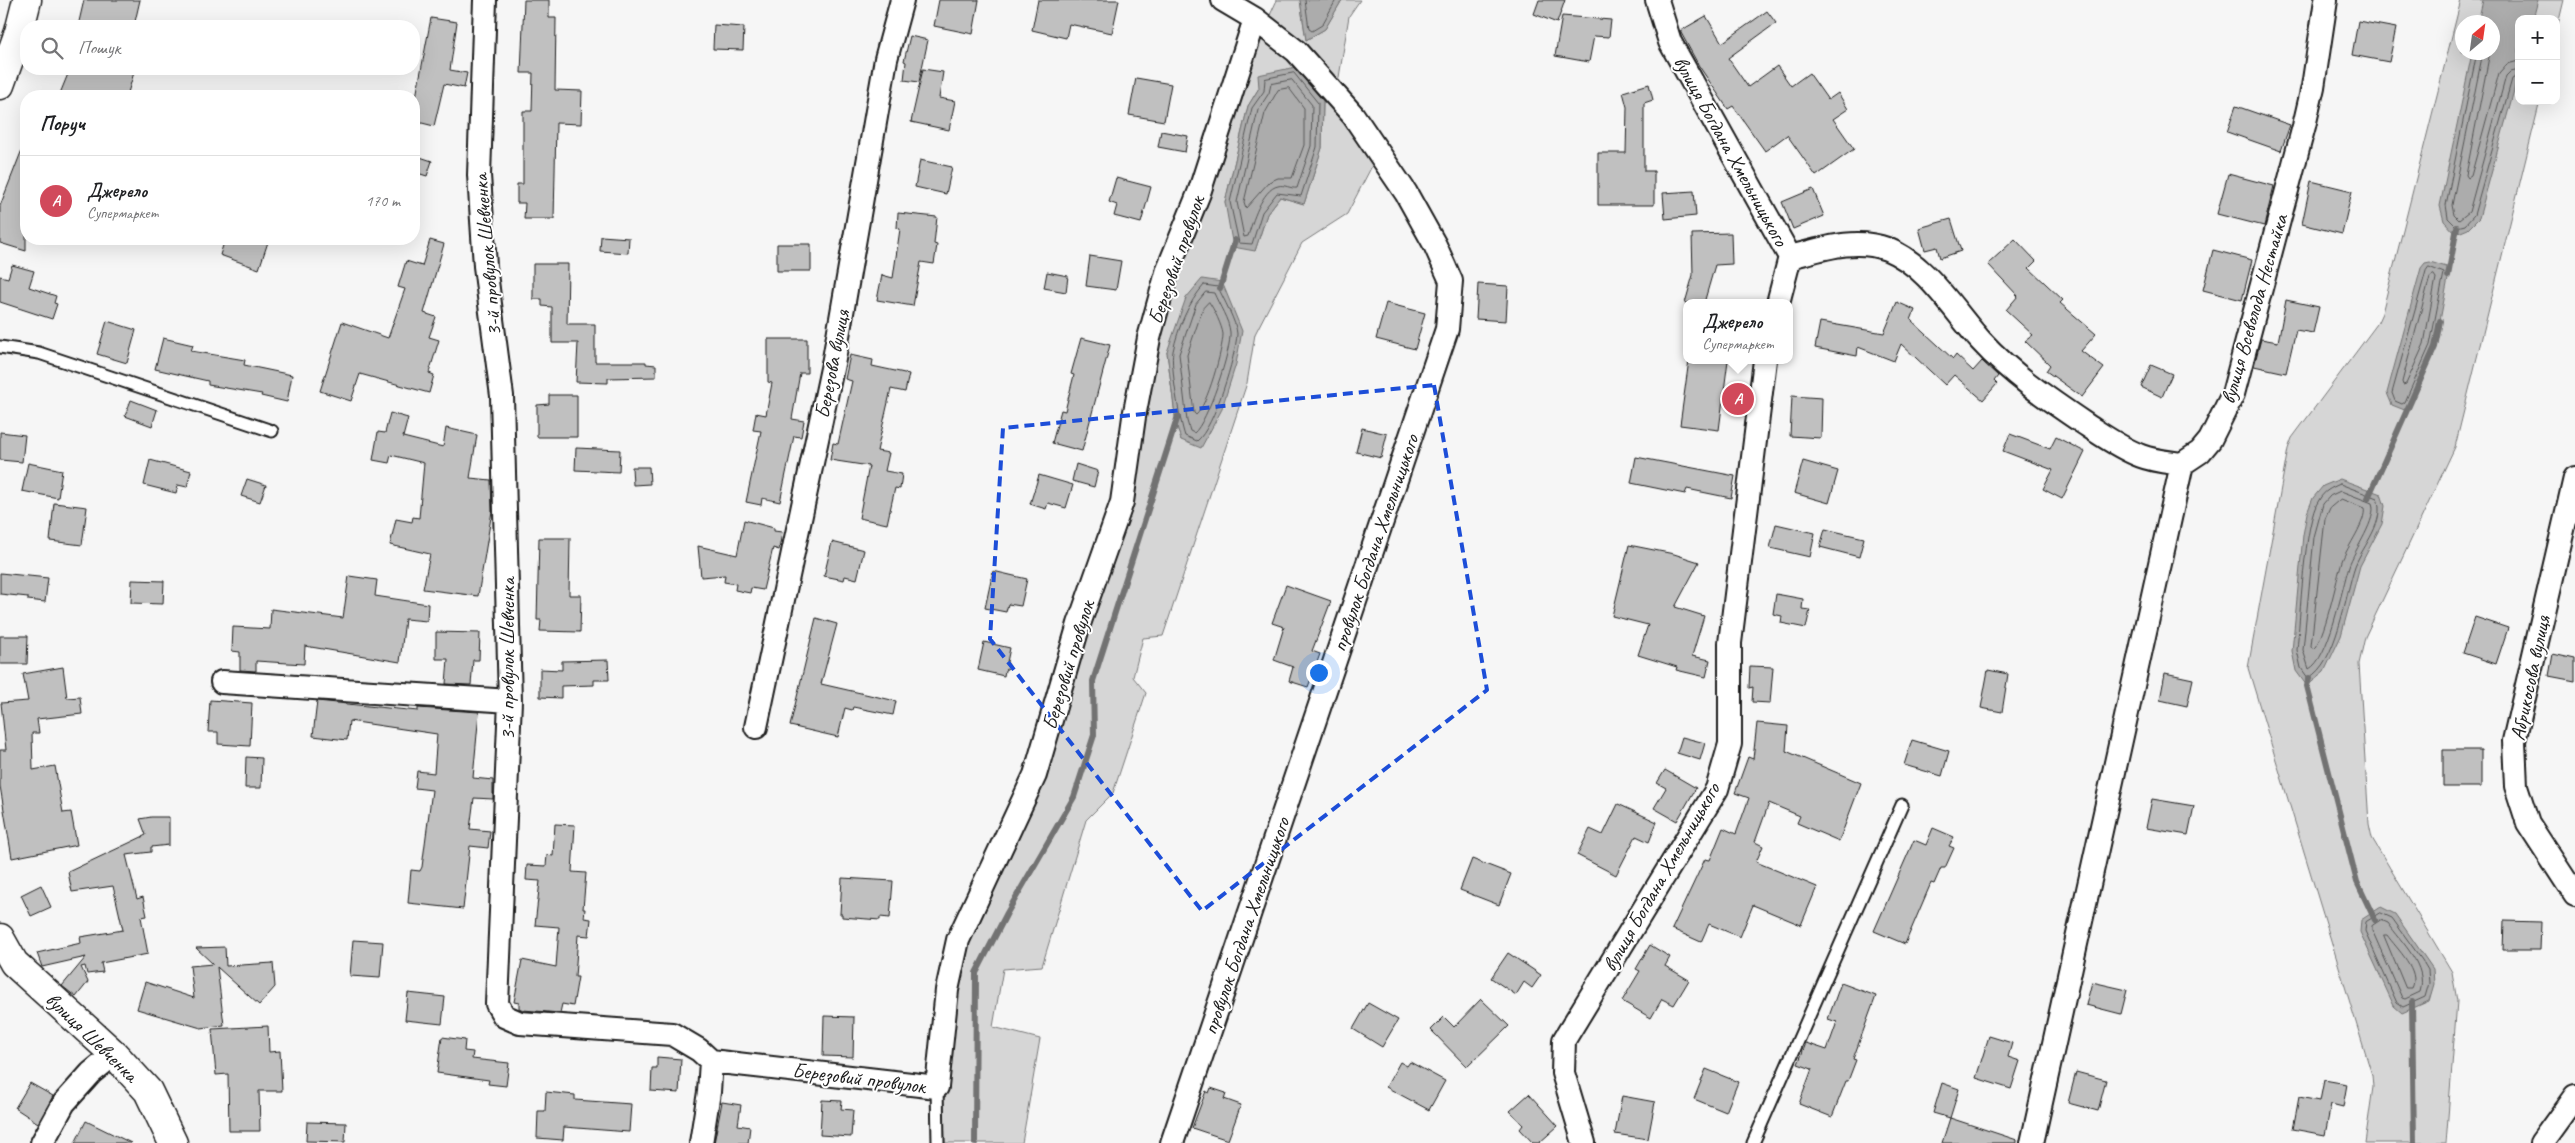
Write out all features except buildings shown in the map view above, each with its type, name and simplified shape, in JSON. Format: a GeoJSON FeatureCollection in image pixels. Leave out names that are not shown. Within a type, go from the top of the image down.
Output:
{"type":"FeatureCollection","features":[{"type":"Feature","properties":{"kind":"street"},"geometry":{"type":"LineString","coordinates":[[22,20],[27,0]]}},
{"type":"Feature","properties":{"kind":"street","name":"3-й провулок Шевченка"},"geometry":{"type":"LineString","coordinates":[[485,0],[479,175],[484,266],[502,396],[510,701],[497,1004],[504,1016],[520,1023],[672,1034],[699,1050],[711,1061]]}},
{"type":"Feature","properties":{"kind":"street","name":"Березова вулиця"},"geometry":{"type":"LineString","coordinates":[[756,727],[834,358],[886,59],[902,0]]}},
{"type":"Feature","properties":{"kind":"street","name":"провулок Богдана Хмельницького"},"geometry":{"type":"LineString","coordinates":[[1172,1143],[1447,329],[1450,281],[1435,245],[1406,193],[1353,115],[1296,51],[1255,19],[1223,0]]}},
{"type":"Feature","properties":{"kind":"street","name":"вулиця Богдана Хмельницького"},"geometry":{"type":"LineString","coordinates":[[1658,0],[1670,42],[1790,256],[1779,299]]}},
{"type":"Feature","properties":{"kind":"street","name":"вулиця Всеволода Нестайка"},"geometry":{"type":"LineString","coordinates":[[2182,464],[2200,452],[2210,440],[2233,394],[2304,126],[2326,0]]}},
{"type":"Feature","properties":{"kind":"street","name":"Березовий провулок"},"geometry":{"type":"LineString","coordinates":[[711,1061],[936,1087],[947,990],[958,940],[1035,775],[1079,624],[1122,502],[1134,417],[1149,338],[1168,269],[1199,193],[1255,19]]}},
{"type":"Feature","properties":{"kind":"street"},"geometry":{"type":"LineString","coordinates":[[0,84],[20,28]]}},
{"type":"Feature","properties":{"kind":"street"},"geometry":{"type":"LineString","coordinates":[[1790,256],[1846,244],[1866,244],[1887,249],[1907,260],[1926,277],[1998,358],[2058,406],[2129,452],[2158,461],[2182,464],[2032,1143]]}},
{"type":"Feature","properties":{"kind":"street","name":"вулиця Богдана Хмельницького"},"geometry":{"type":"LineString","coordinates":[[1584,1143],[1563,1074],[1564,1040],[1717,789],[1730,744],[1730,643],[1765,364]]}},
{"type":"Feature","properties":{"kind":"street","name":"Абрикосова вулиця"},"geometry":{"type":"LineString","coordinates":[[2575,478],[2514,741],[2516,786],[2528,823],[2575,895]]}},
{"type":"Feature","properties":{"kind":"street"},"geometry":{"type":"LineString","coordinates":[[222,682],[510,701]]}},
{"type":"Feature","properties":{"kind":"street","name":"вулиця Шевченка"},"geometry":{"type":"LineString","coordinates":[[0,938],[7,963],[114,1054],[148,1091],[173,1143]]}},
{"type":"Feature","properties":{"kind":"street"},"geometry":{"type":"LineString","coordinates":[[42,1143],[64,1103],[91,1073],[114,1054]]}},
{"type":"Feature","properties":{"kind":"street"},"geometry":{"type":"LineString","coordinates":[[701,1143],[709,1092],[711,1061]]}},
{"type":"Feature","properties":{"kind":"street"},"geometry":{"type":"LineString","coordinates":[[2541,1143],[2575,1096]]}},
{"type":"Feature","properties":{"kind":"lane"},"geometry":{"type":"LineString","coordinates":[[0,347],[39,352],[272,431]]}},
{"type":"Feature","properties":{"kind":"lane"},"geometry":{"type":"LineString","coordinates":[[1753,1143],[1902,805]]}},
{"type":"Feature","properties":{"kind":"lane"},"geometry":{"type":"LineString","coordinates":[[936,1087],[938,1143]]}},
{"type":"Feature","properties":{"kind":"highlighted area"},"geometry":{"type":"Polygon","coordinates":[[[1434,385],[1487,690],[1202,911],[990,639],[1003,428],[1434,385]]]}},
{"type":"Feature","properties":{"kind":"shaded area"},"geometry":{"type":"Polygon","coordinates":[[[1277,0],[1300,0],[1306,40],[1325,29],[1342,0],[1360,0],[1349,16],[1334,108],[1373,164],[1347,214],[1302,243],[1255,334],[1247,383],[1163,636],[1143,638],[1133,677],[1146,693],[1113,793],[1086,820],[1042,966],[1003,969],[993,1027],[1040,1039],[1022,1143],[945,1143],[943,1088],[962,942],[1040,777],[1155,340],[1238,84],[1277,0]],[[1259,88],[1248,106],[1225,202],[1255,251],[1267,214],[1280,197],[1304,204],[1322,148],[1323,101],[1259,88]],[[1167,352],[1176,423],[1181,440],[1167,352]]]}},
{"type":"Feature","properties":{"kind":"shaded area"},"geometry":{"type":"Polygon","coordinates":[[[2461,0],[2564,0],[2560,16],[2515,15],[2515,105],[2539,105],[2455,447],[2365,637],[2359,664],[2369,824],[2372,838],[2452,972],[2457,1001],[2446,1143],[2365,1143],[2373,1087],[2372,1075],[2248,668],[2288,449],[2292,438],[2377,324],[2382,313],[2455,24],[2455,60],[2500,60],[2500,15],[2457,15],[2461,0]]]}},
{"type":"Feature","properties":{"kind":"water"},"geometry":{"type":"Polygon","coordinates":[[[1300,0],[1342,0],[1325,29],[1306,40],[1300,0]]]}},
{"type":"Feature","properties":{"kind":"water"},"geometry":{"type":"Polygon","coordinates":[[[2483,0],[2538,0],[2534,15],[2515,15],[2515,87],[2479,218],[2468,229],[2456,234],[2444,221],[2440,206],[2471,60],[2500,60],[2500,15],[2480,15],[2483,0]]]}},
{"type":"Feature","properties":{"kind":"water"},"geometry":{"type":"Polygon","coordinates":[[[1296,67],[1323,101],[1322,148],[1304,204],[1280,197],[1267,214],[1255,251],[1233,247],[1225,202],[1248,106],[1259,88],[1258,75],[1296,67]]]}},
{"type":"Feature","properties":{"kind":"water"},"geometry":{"type":"Polygon","coordinates":[[[2430,262],[2450,268],[2435,347],[2407,411],[2392,405],[2387,393],[2421,268],[2425,263],[2430,262]]]}},
{"type":"Feature","properties":{"kind":"water"},"geometry":{"type":"Polygon","coordinates":[[[1202,279],[1222,282],[1242,331],[1236,364],[1221,411],[1201,448],[1181,440],[1176,423],[1167,352],[1186,298],[1202,279]]]}},
{"type":"Feature","properties":{"kind":"water"},"geometry":{"type":"Polygon","coordinates":[[[2340,479],[2381,494],[2385,506],[2382,524],[2360,566],[2341,636],[2324,672],[2307,686],[2296,671],[2292,651],[2303,535],[2307,513],[2313,498],[2323,486],[2340,479]]]}},
{"type":"Feature","properties":{"kind":"water"},"geometry":{"type":"Polygon","coordinates":[[[2381,907],[2395,914],[2433,969],[2434,984],[2429,1001],[2402,1013],[2394,1006],[2360,932],[2361,920],[2381,907]]]}},
{"type":"Feature","properties":{"kind":"waterway"},"geometry":{"type":"LineString","coordinates":[[2448,276],[2457,227]]}},
{"type":"Feature","properties":{"kind":"waterway"},"geometry":{"type":"LineString","coordinates":[[1220,288],[1235,240]]}},
{"type":"Feature","properties":{"kind":"waterway"},"geometry":{"type":"LineString","coordinates":[[2368,498],[2435,347],[2440,321]]}},
{"type":"Feature","properties":{"kind":"waterway"},"geometry":{"type":"LineString","coordinates":[[975,1143],[976,973],[1007,913],[1074,797],[1094,735],[1093,681],[1178,416]]}},
{"type":"Feature","properties":{"kind":"waterway"},"geometry":{"type":"LineString","coordinates":[[2309,678],[2307,686],[2357,882],[2375,920]]}},
{"type":"Feature","properties":{"kind":"waterway"},"geometry":{"type":"LineString","coordinates":[[2412,1002],[2414,1143]]}},
{"type":"Feature","properties":{"kind":"place","name":"Джерело"},"geometry":{"type":"Point","coordinates":[1738,399]}}]}
